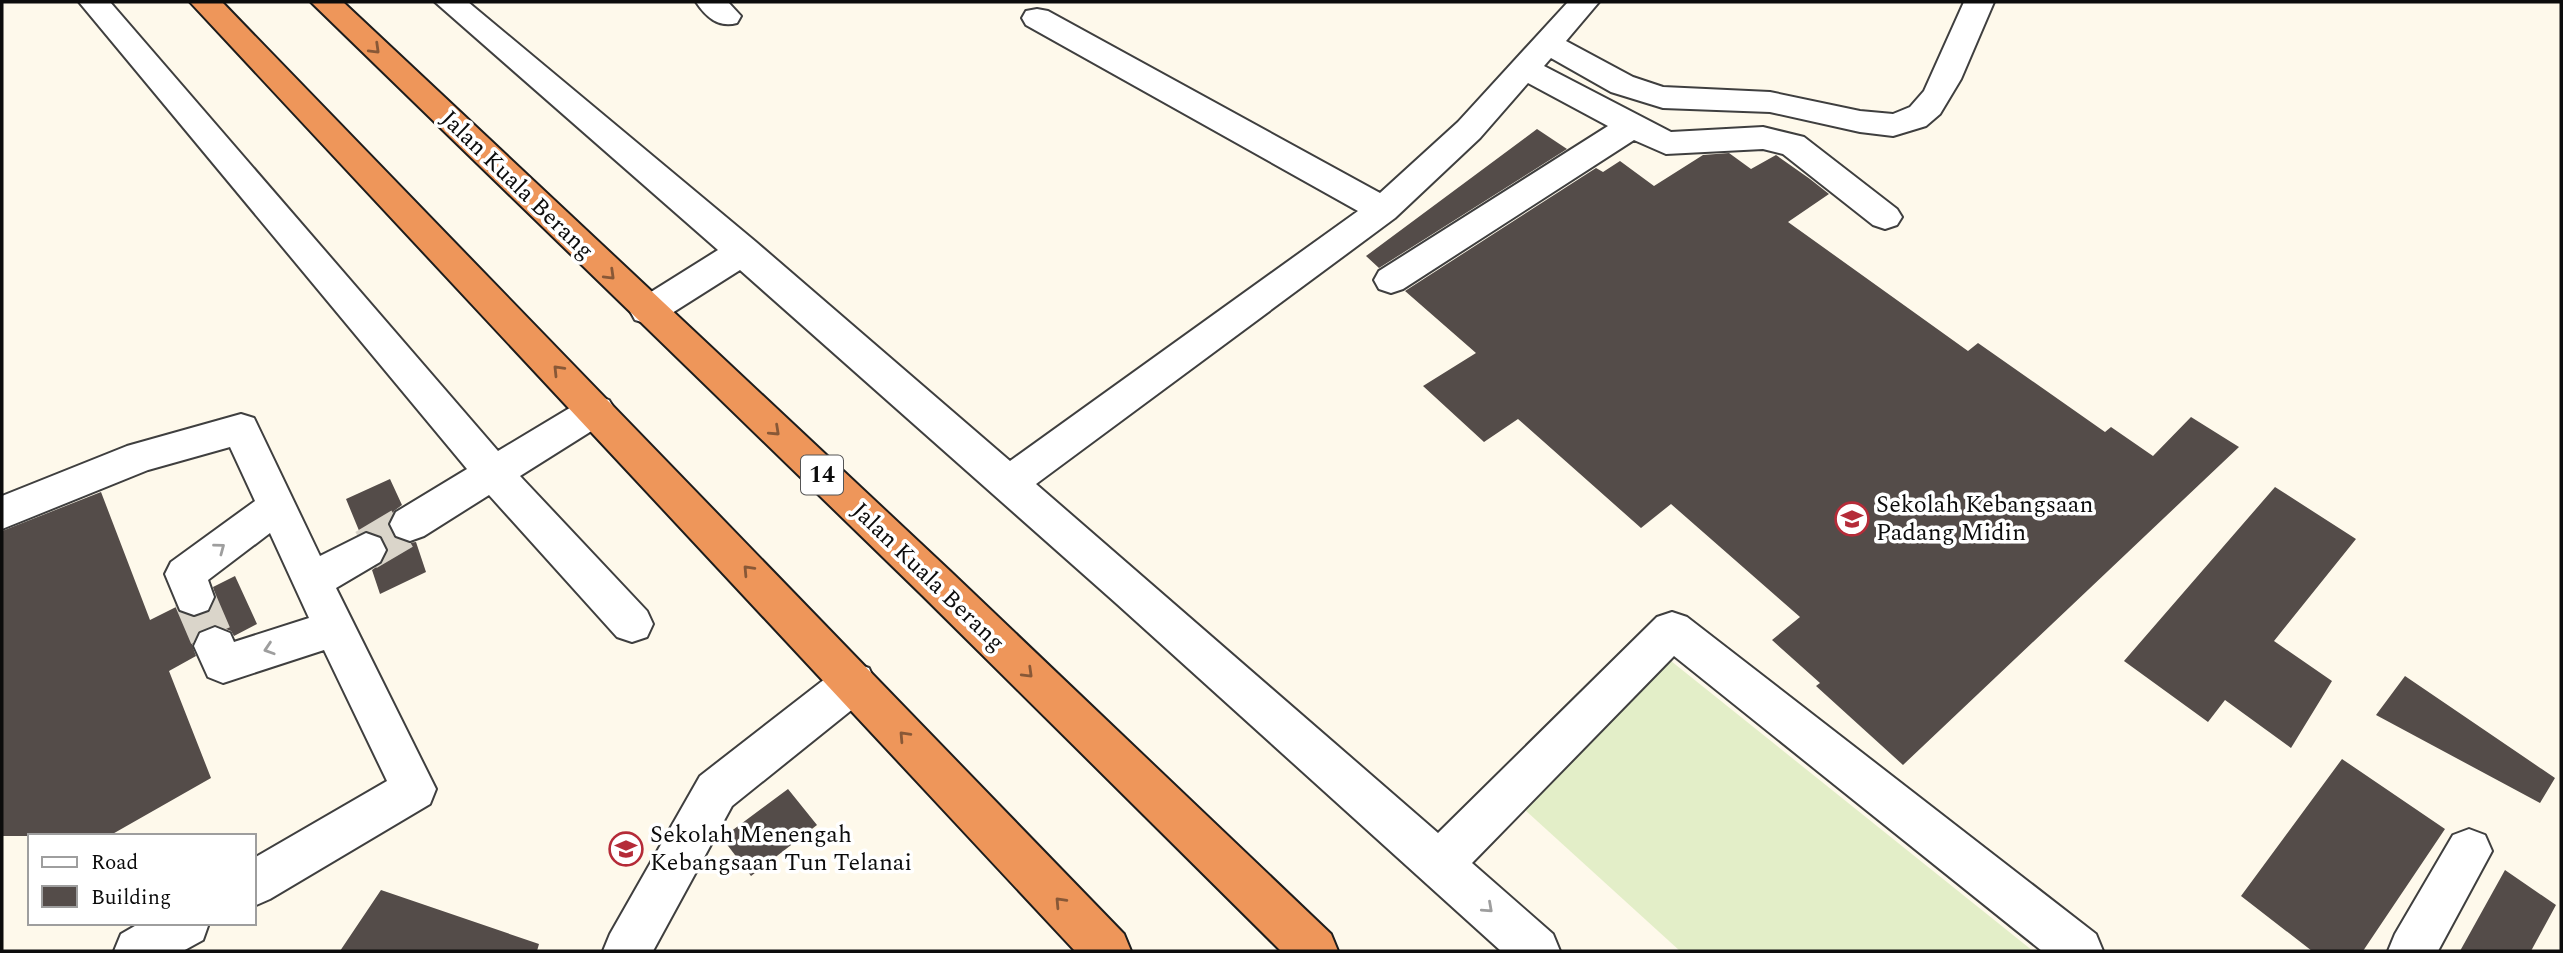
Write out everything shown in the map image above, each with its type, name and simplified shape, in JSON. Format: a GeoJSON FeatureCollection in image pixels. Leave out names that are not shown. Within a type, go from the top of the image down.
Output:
{"type":"FeatureCollection","features":[{"type":"Feature","properties":{"kind":"highway"},"geometry":{"type":"LineString","coordinates":[[205,2],[596,410],[1107,951]]}},
{"type":"Feature","properties":{"kind":"highway","name":"Jalan Kuala Berang"},"geometry":{"type":"LineString","coordinates":[[326,2],[936,583],[1314,951]]}},
{"type":"Feature","properties":{"kind":"street"},"geometry":{"type":"LineString","coordinates":[[94,2],[495,475],[632,624]]}},
{"type":"Feature","properties":{"kind":"street"},"geometry":{"type":"LineString","coordinates":[[450,2],[744,251],[1010,482],[1536,951]]}},
{"type":"Feature","properties":{"kind":"street"},"geometry":{"type":"LineString","coordinates":[[1010,482],[1383,210],[1469,130],[1584,2]]}},
{"type":"Feature","properties":{"kind":"street"},"geometry":{"type":"LineString","coordinates":[[1537,56],[1648,94],[1679,101],[1771,102],[1850,120],[1894,125],[1920,115],[1936,97],[1979,2]]}},
{"type":"Feature","properties":{"kind":"street"},"geometry":{"type":"LineString","coordinates":[[1037,18],[1383,210]]}},
{"type":"Feature","properties":{"kind":"street"},"geometry":{"type":"LineString","coordinates":[[1537,56],[1633,125],[1666,143],[1763,138],[1793,145],[1885,217]]}},
{"type":"Feature","properties":{"kind":"street"},"geometry":{"type":"LineString","coordinates":[[1391,280],[1633,125]]}},
{"type":"Feature","properties":{"kind":"street"},"geometry":{"type":"LineString","coordinates":[[648,311],[744,251]]}},
{"type":"Feature","properties":{"kind":"street"},"geometry":{"type":"LineString","coordinates":[[410,524],[495,475],[596,410]]}},
{"type":"Feature","properties":{"kind":"street"},"geometry":{"type":"LineString","coordinates":[[2,513],[140,457],[241,429],[334,628],[414,789],[256,882]]}},
{"type":"Feature","properties":{"kind":"street"},"geometry":{"type":"LineString","coordinates":[[194,597],[185,574],[277,506]]}},
{"type":"Feature","properties":{"kind":"street"},"geometry":{"type":"LineString","coordinates":[[312,581],[366,550]]}},
{"type":"Feature","properties":{"kind":"street"},"geometry":{"type":"LineString","coordinates":[[215,646],[223,664],[334,628]]}},
{"type":"Feature","properties":{"kind":"street"},"geometry":{"type":"LineString","coordinates":[[1439,864],[1672,630],[2079,951]]}},
{"type":"Feature","properties":{"kind":"street"},"geometry":{"type":"LineString","coordinates":[[626,951],[716,792],[854,682]]}},
{"type":"Feature","properties":{"kind":"street"},"geometry":{"type":"LineString","coordinates":[[2412,951],[2469,850]]}},
{"type":"Feature","properties":{"kind":"street"},"geometry":{"type":"LineString","coordinates":[[138,951],[183,925]]}},
{"type":"Feature","properties":{"kind":"green space"},"geometry":{"type":"Polygon","coordinates":[[[1671,661],[2033,951],[1680,951],[1525,810],[1671,661]]]}},
{"type":"Feature","properties":{"kind":"building"},"geometry":{"type":"Polygon","coordinates":[[[1537,129],[1567,149],[1379,268],[1366,256],[1537,129]]]}},
{"type":"Feature","properties":{"kind":"building"},"geometry":{"type":"Polygon","coordinates":[[[1729,153],[1751,169],[1776,155],[1810,179],[1829,194],[1788,222],[1968,351],[1978,343],[2105,432],[2111,427],[2153,456],[2191,417],[2239,447],[1903,765],[1816,686],[1820,683],[1772,640],[1800,617],[1671,504],[1641,528],[1518,419],[1484,442],[1423,386],[1476,353],[1405,291],[1596,168],[1603,172],[1620,161],[1654,186],[1703,155],[1729,153]]]}},
{"type":"Feature","properties":{"kind":"building"},"geometry":{"type":"Polygon","coordinates":[[[390,479],[402,505],[394,511],[388,525],[395,538],[409,543],[416,542],[426,572],[380,594],[372,570],[382,563],[388,549],[381,536],[367,531],[360,533],[346,499],[390,479]]]}},
{"type":"Feature","properties":{"kind":"building"},"geometry":{"type":"Polygon","coordinates":[[[2275,487],[2356,539],[2274,641],[2332,681],[2291,748],[2225,700],[2208,722],[2124,661],[2275,487]]]}},
{"type":"Feature","properties":{"kind":"building"},"geometry":{"type":"Polygon","coordinates":[[[101,492],[150,620],[176,607],[179,612],[193,617],[209,612],[216,598],[213,587],[235,576],[257,624],[234,636],[231,631],[216,625],[199,631],[192,645],[196,656],[169,671],[211,778],[113,834],[2,836],[2,531],[101,492]]]}},
{"type":"Feature","properties":{"kind":"building"},"geometry":{"type":"Polygon","coordinates":[[[2405,676],[2555,778],[2540,803],[2376,715],[2405,676]]]}},
{"type":"Feature","properties":{"kind":"building"},"geometry":{"type":"Polygon","coordinates":[[[2342,759],[2445,829],[2363,951],[2312,951],[2241,896],[2342,759]]]}},
{"type":"Feature","properties":{"kind":"building"},"geometry":{"type":"Polygon","coordinates":[[[788,789],[817,825],[751,876],[722,838],[788,789]]]}},
{"type":"Feature","properties":{"kind":"building"},"geometry":{"type":"Polygon","coordinates":[[[2505,870],[2556,905],[2531,951],[2460,951],[2505,870]]]}},
{"type":"Feature","properties":{"kind":"building"},"geometry":{"type":"Polygon","coordinates":[[[381,890],[539,944],[537,951],[340,951],[381,890]]]}},
{"type":"Feature","properties":{"kind":"tunnel"},"geometry":{"type":"LineString","coordinates":[[366,550],[410,524]]}},
{"type":"Feature","properties":{"kind":"tunnel"},"geometry":{"type":"LineString","coordinates":[[194,597],[215,646]]}},
{"type":"Feature","properties":{"kind":"place","name":"Sekolah Kebangsaan Padang Midin"},"geometry":{"type":"Point","coordinates":[1852,519]}},
{"type":"Feature","properties":{"kind":"place","name":"Sekolah Menengah Kebangsaan Tun Telanai"},"geometry":{"type":"Point","coordinates":[626,849]}}]}
